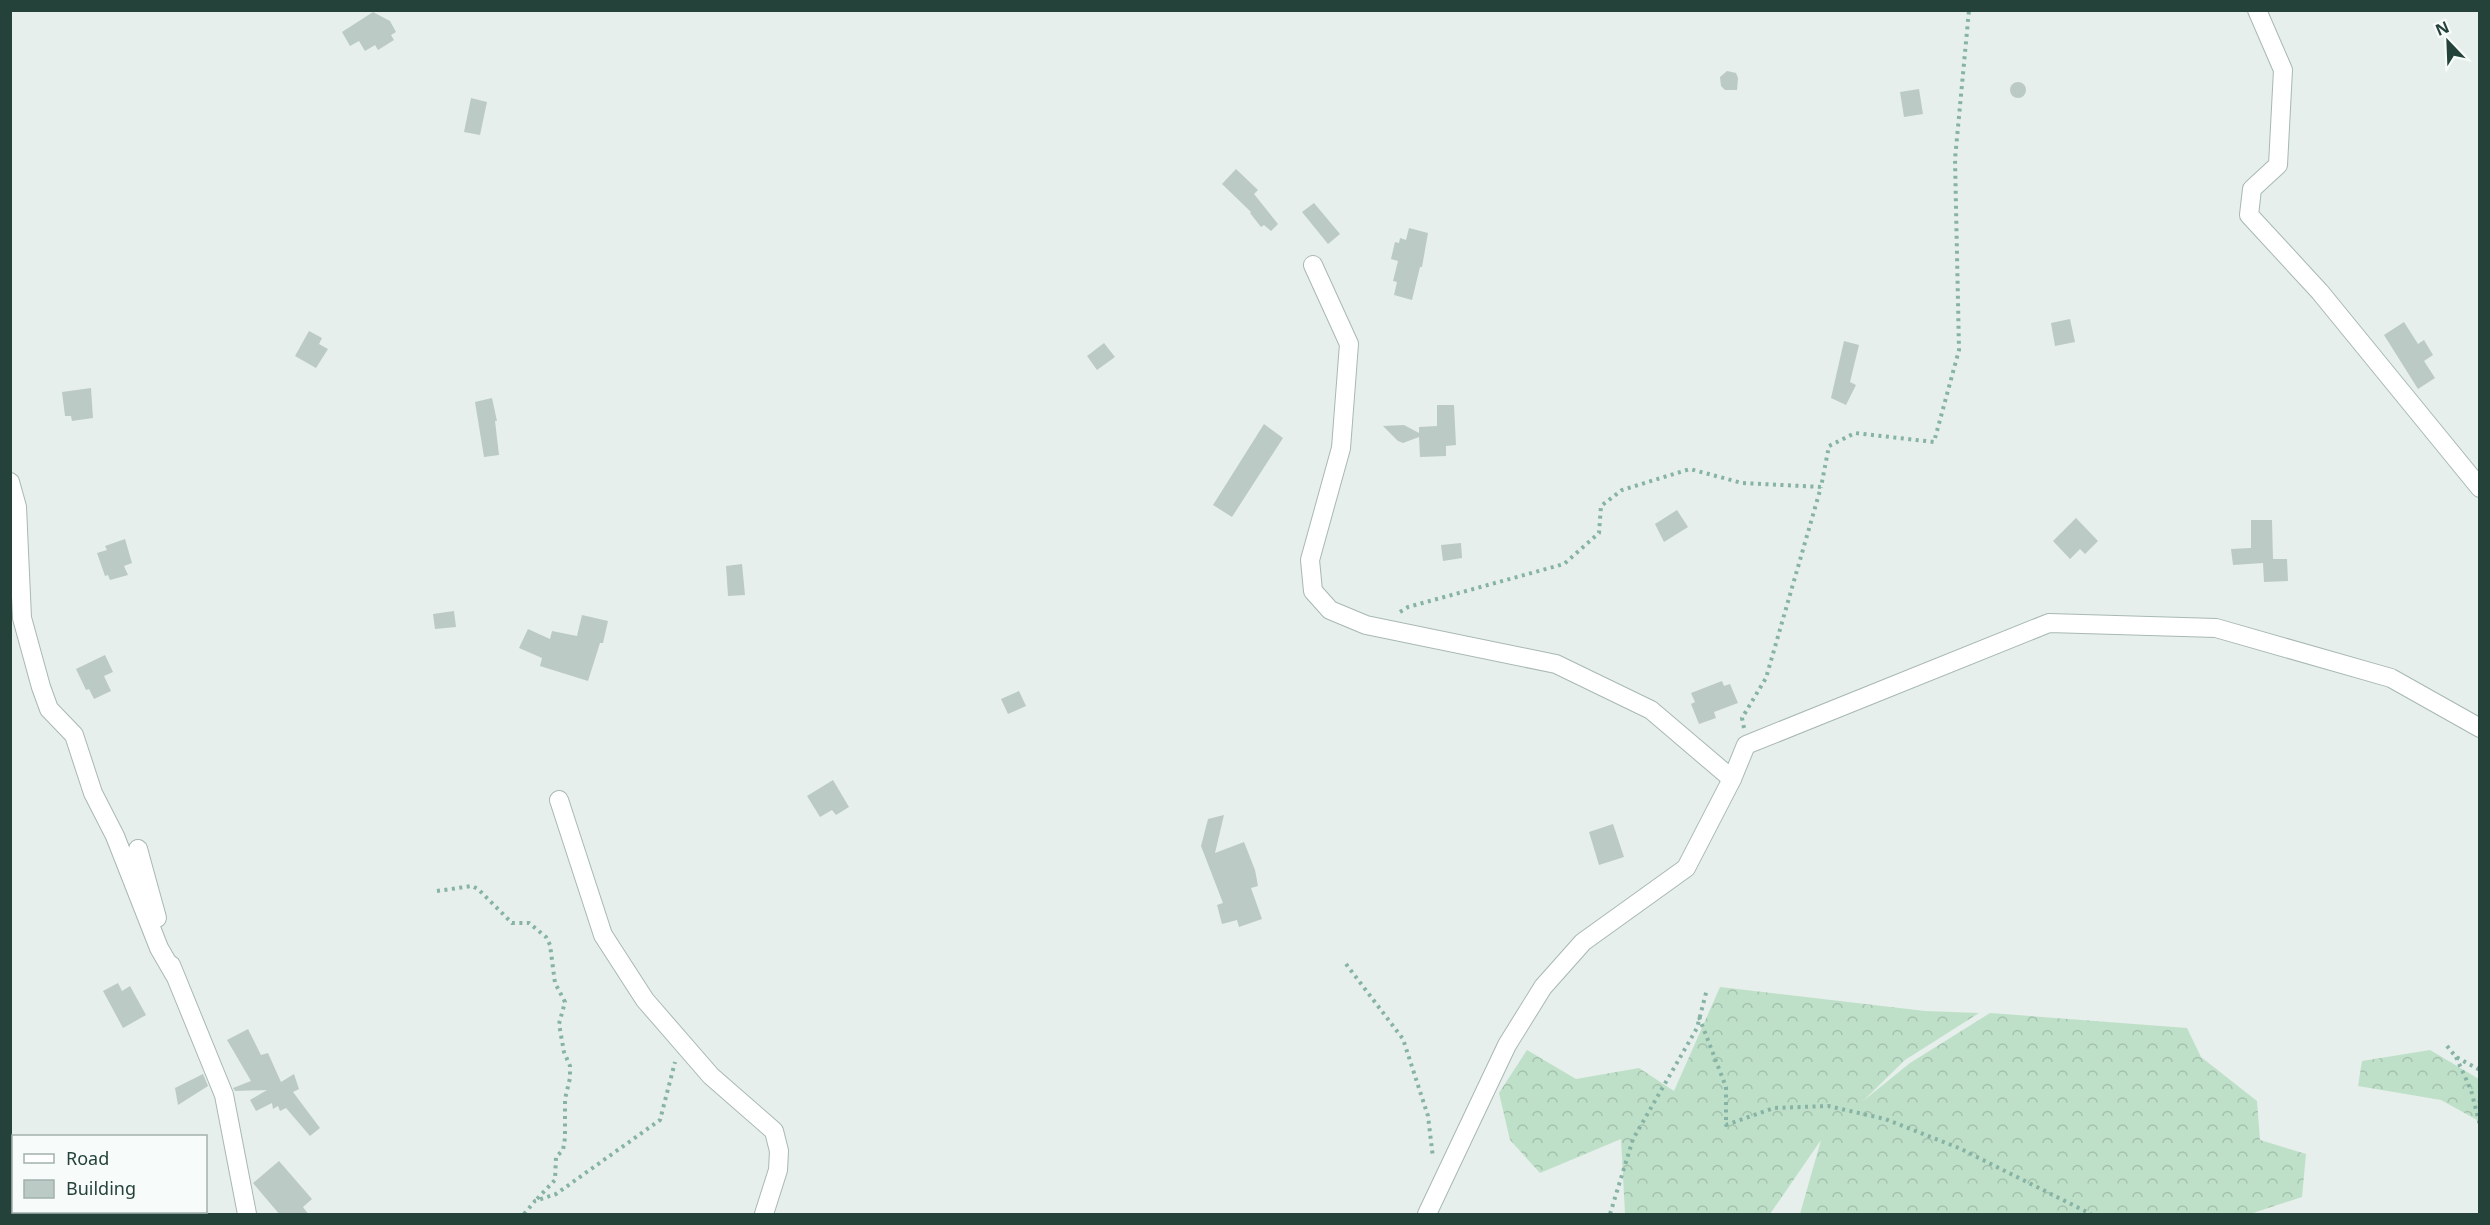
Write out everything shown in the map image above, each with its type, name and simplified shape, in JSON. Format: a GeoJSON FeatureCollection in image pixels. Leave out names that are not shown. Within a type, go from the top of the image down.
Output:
{"type":"FeatureCollection","features":[{"type":"Feature","properties":{"kind":"street"},"geometry":{"type":"LineString","coordinates":[[2257,10],[2283,70],[2278,165],[2252,189],[2249,215],[2320,292],[2480,488]]}},
{"type":"Feature","properties":{"kind":"street"},"geometry":{"type":"LineString","coordinates":[[1313,265],[1349,344],[1341,448],[1310,560],[1313,591],[1330,610],[1366,625],[1556,664],[1651,710],[1732,779]]}},
{"type":"Feature","properties":{"kind":"street"},"geometry":{"type":"LineString","coordinates":[[10,482],[17,507],[22,618],[41,687],[50,709],[74,735],[93,793],[115,836],[159,948],[174,974]]}},
{"type":"Feature","properties":{"kind":"street"},"geometry":{"type":"LineString","coordinates":[[1427,1215],[1508,1045],[1543,987],[1583,942],[1686,868],[1732,779],[1746,745],[2049,623],[2216,628],[2391,678],[2480,728]]}},
{"type":"Feature","properties":{"kind":"street"},"geometry":{"type":"LineString","coordinates":[[559,800],[603,935],[645,1000],[711,1076],[774,1131],[779,1151],[778,1170],[764,1215]]}},
{"type":"Feature","properties":{"kind":"street"},"geometry":{"type":"LineString","coordinates":[[138,849],[174,974],[224,1095],[247,1215]]}},
{"type":"Feature","properties":{"kind":"path"},"geometry":{"type":"LineString","coordinates":[[1746,745],[1742,718],[1766,678],[1821,488],[1829,446],[1855,433],[1934,442],[1959,350],[1955,159],[1969,10]]}},
{"type":"Feature","properties":{"kind":"path"},"geometry":{"type":"LineString","coordinates":[[1394,616],[1408,607],[1564,564],[1599,533],[1601,506],[1622,490],[1690,469],[1742,483],[1821,488]]}},
{"type":"Feature","properties":{"kind":"path"},"geometry":{"type":"LineString","coordinates":[[437,891],[472,886],[512,923],[529,923],[538,928],[550,945],[555,983],[566,1002],[559,1024],[564,1052],[568,1059],[570,1078],[565,1099],[563,1150],[556,1157],[555,1180],[524,1215]]}},
{"type":"Feature","properties":{"kind":"path"},"geometry":{"type":"LineString","coordinates":[[1346,964],[1403,1039],[1428,1116],[1433,1159]]}},
{"type":"Feature","properties":{"kind":"path"},"geometry":{"type":"LineString","coordinates":[[1610,1215],[1633,1139],[1697,1028],[1707,989]]}},
{"type":"Feature","properties":{"kind":"path"},"geometry":{"type":"LineString","coordinates":[[1699,1017],[1726,1087],[1726,1125],[1774,1108],[1828,1106],[1874,1117],[1959,1148],[2091,1215]]}},
{"type":"Feature","properties":{"kind":"path"},"geometry":{"type":"LineString","coordinates":[[535,1201],[556,1194],[660,1120],[670,1089],[680,1040]]}},
{"type":"Feature","properties":{"kind":"path"},"geometry":{"type":"LineString","coordinates":[[2447,1046],[2456,1058],[2471,1090],[2480,1125]]}},
{"type":"Feature","properties":{"kind":"path"},"geometry":{"type":"LineString","coordinates":[[2456,1058],[2480,1070]]}},
{"type":"Feature","properties":{"kind":"green space"},"geometry":{"type":"Polygon","coordinates":[[[1720,987],[1925,1011],[1979,1013],[1905,1060],[1863,1101],[1910,1063],[1990,1013],[2187,1028],[2201,1057],[2257,1101],[2260,1140],[2306,1154],[2302,1197],[2250,1214],[1800,1214],[1821,1140],[1770,1214],[1625,1214],[1621,1139],[1540,1173],[1510,1140],[1499,1093],[1527,1050],[1576,1079],[1639,1068],[1674,1091],[1720,987]]]}},
{"type":"Feature","properties":{"kind":"green space"},"geometry":{"type":"Polygon","coordinates":[[[2430,1050],[2479,1079],[2479,1121],[2441,1100],[2358,1086],[2362,1061],[2430,1050]]]}},
{"type":"Feature","properties":{"kind":"building"},"geometry":{"type":"Polygon","coordinates":[[[373,12],[390,21],[396,32],[391,35],[394,40],[378,50],[375,45],[365,51],[359,41],[350,46],[342,32],[373,12]]]}},
{"type":"Feature","properties":{"kind":"building"},"geometry":{"type":"Polygon","coordinates":[[[1727,71],[1736,73],[1737,90],[1725,90],[1721,86],[1720,77],[1727,71]]]}},
{"type":"Feature","properties":{"kind":"building"},"geometry":{"type":"Polygon","coordinates":[[[2018,82],[2024,84],[2026,90],[2024,96],[2018,98],[2012,96],[2010,90],[2012,84],[2018,82]]]}},
{"type":"Feature","properties":{"kind":"building"},"geometry":{"type":"Polygon","coordinates":[[[1919,89],[1923,114],[1904,117],[1900,92],[1919,89]]]}},
{"type":"Feature","properties":{"kind":"building"},"geometry":{"type":"Polygon","coordinates":[[[471,98],[487,102],[480,135],[464,132],[471,98]]]}},
{"type":"Feature","properties":{"kind":"building"},"geometry":{"type":"Polygon","coordinates":[[[1236,169],[1258,190],[1254,194],[1278,224],[1271,231],[1264,225],[1261,227],[1251,212],[1222,184],[1236,169]]]}},
{"type":"Feature","properties":{"kind":"building"},"geometry":{"type":"Polygon","coordinates":[[[1314,203],[1340,234],[1328,244],[1302,212],[1314,203]]]}},
{"type":"Feature","properties":{"kind":"building"},"geometry":{"type":"Polygon","coordinates":[[[1409,228],[1428,233],[1422,267],[1420,267],[1412,300],[1394,295],[1397,282],[1393,281],[1398,261],[1391,259],[1395,242],[1399,243],[1400,238],[1406,240],[1409,228]]]}},
{"type":"Feature","properties":{"kind":"building"},"geometry":{"type":"Polygon","coordinates":[[[2070,319],[2075,342],[2055,346],[2051,323],[2070,319]]]}},
{"type":"Feature","properties":{"kind":"building"},"geometry":{"type":"Polygon","coordinates":[[[2404,322],[2418,344],[2424,340],[2433,355],[2424,361],[2435,378],[2418,389],[2384,335],[2404,322]]]}},
{"type":"Feature","properties":{"kind":"building"},"geometry":{"type":"Polygon","coordinates":[[[309,331],[322,338],[319,344],[328,349],[316,368],[295,356],[309,331]]]}},
{"type":"Feature","properties":{"kind":"building"},"geometry":{"type":"Polygon","coordinates":[[[1844,341],[1859,345],[1850,382],[1856,385],[1846,405],[1831,398],[1844,341]]]}},
{"type":"Feature","properties":{"kind":"building"},"geometry":{"type":"Polygon","coordinates":[[[1104,343],[1115,357],[1097,370],[1087,356],[1104,343]]]}},
{"type":"Feature","properties":{"kind":"building"},"geometry":{"type":"Polygon","coordinates":[[[91,388],[93,418],[72,421],[71,416],[65,416],[62,392],[91,388]]]}},
{"type":"Feature","properties":{"kind":"building"},"geometry":{"type":"Polygon","coordinates":[[[492,398],[497,421],[495,421],[499,455],[484,457],[475,402],[492,398]]]}},
{"type":"Feature","properties":{"kind":"building"},"geometry":{"type":"Polygon","coordinates":[[[1437,405],[1454,405],[1456,445],[1446,446],[1446,456],[1420,457],[1419,437],[1403,443],[1383,426],[1404,425],[1419,433],[1419,427],[1437,426],[1437,405]]]}},
{"type":"Feature","properties":{"kind":"building"},"geometry":{"type":"Polygon","coordinates":[[[1264,424],[1283,438],[1232,517],[1213,505],[1264,424]]]}},
{"type":"Feature","properties":{"kind":"building"},"geometry":{"type":"Polygon","coordinates":[[[1677,510],[1688,527],[1664,542],[1655,524],[1677,510]]]}},
{"type":"Feature","properties":{"kind":"building"},"geometry":{"type":"Polygon","coordinates":[[[2076,518],[2098,541],[2085,554],[2080,549],[2070,559],[2053,541],[2076,518]]]}},
{"type":"Feature","properties":{"kind":"building"},"geometry":{"type":"Polygon","coordinates":[[[2251,520],[2272,520],[2273,559],[2287,559],[2288,581],[2264,582],[2263,563],[2233,565],[2231,549],[2251,548],[2251,520]]]}},
{"type":"Feature","properties":{"kind":"building"},"geometry":{"type":"Polygon","coordinates":[[[125,539],[132,563],[124,566],[128,575],[110,580],[108,575],[105,576],[97,553],[107,550],[105,546],[125,539]]]}},
{"type":"Feature","properties":{"kind":"building"},"geometry":{"type":"Polygon","coordinates":[[[1461,543],[1462,558],[1443,561],[1441,545],[1461,543]]]}},
{"type":"Feature","properties":{"kind":"building"},"geometry":{"type":"Polygon","coordinates":[[[742,564],[745,595],[728,596],[726,566],[742,564]]]}},
{"type":"Feature","properties":{"kind":"building"},"geometry":{"type":"Polygon","coordinates":[[[454,611],[456,627],[435,629],[433,614],[454,611]]]}},
{"type":"Feature","properties":{"kind":"building"},"geometry":{"type":"Polygon","coordinates":[[[582,615],[608,621],[603,643],[600,643],[588,681],[540,666],[542,658],[519,648],[528,629],[550,639],[552,631],[577,636],[582,615]]]}},
{"type":"Feature","properties":{"kind":"building"},"geometry":{"type":"Polygon","coordinates":[[[105,655],[113,672],[104,676],[111,691],[94,699],[89,689],[86,690],[76,669],[105,655]]]}},
{"type":"Feature","properties":{"kind":"building"},"geometry":{"type":"Polygon","coordinates":[[[1722,681],[1724,686],[1730,684],[1738,703],[1714,712],[1716,718],[1699,724],[1691,704],[1695,702],[1691,693],[1722,681]]]}},
{"type":"Feature","properties":{"kind":"building"},"geometry":{"type":"Polygon","coordinates":[[[1019,691],[1026,706],[1008,714],[1001,699],[1019,691]]]}},
{"type":"Feature","properties":{"kind":"building"},"geometry":{"type":"Polygon","coordinates":[[[833,780],[849,807],[836,815],[832,810],[820,817],[807,796],[833,780]]]}},
{"type":"Feature","properties":{"kind":"building"},"geometry":{"type":"Polygon","coordinates":[[[1224,815],[1215,853],[1244,842],[1255,870],[1258,886],[1251,888],[1262,919],[1239,927],[1237,920],[1222,924],[1217,905],[1223,903],[1201,846],[1208,819],[1224,815]]]}},
{"type":"Feature","properties":{"kind":"building"},"geometry":{"type":"Polygon","coordinates":[[[1613,824],[1624,857],[1599,865],[1589,832],[1613,824]]]}},
{"type":"Feature","properties":{"kind":"building"},"geometry":{"type":"Polygon","coordinates":[[[118,983],[122,991],[130,986],[146,1015],[123,1028],[103,991],[118,983]]]}},
{"type":"Feature","properties":{"kind":"building"},"geometry":{"type":"Polygon","coordinates":[[[248,1029],[261,1055],[268,1053],[281,1082],[294,1074],[299,1089],[293,1092],[320,1128],[310,1136],[286,1108],[280,1111],[278,1106],[273,1109],[272,1103],[256,1111],[250,1100],[267,1090],[235,1091],[233,1088],[251,1081],[227,1040],[248,1029]]]}},
{"type":"Feature","properties":{"kind":"building"},"geometry":{"type":"Polygon","coordinates":[[[203,1074],[208,1086],[178,1105],[175,1088],[203,1074]]]}},
{"type":"Feature","properties":{"kind":"building"},"geometry":{"type":"Polygon","coordinates":[[[279,1161],[312,1199],[303,1207],[309,1215],[280,1215],[253,1183],[279,1161]]]}}]}
